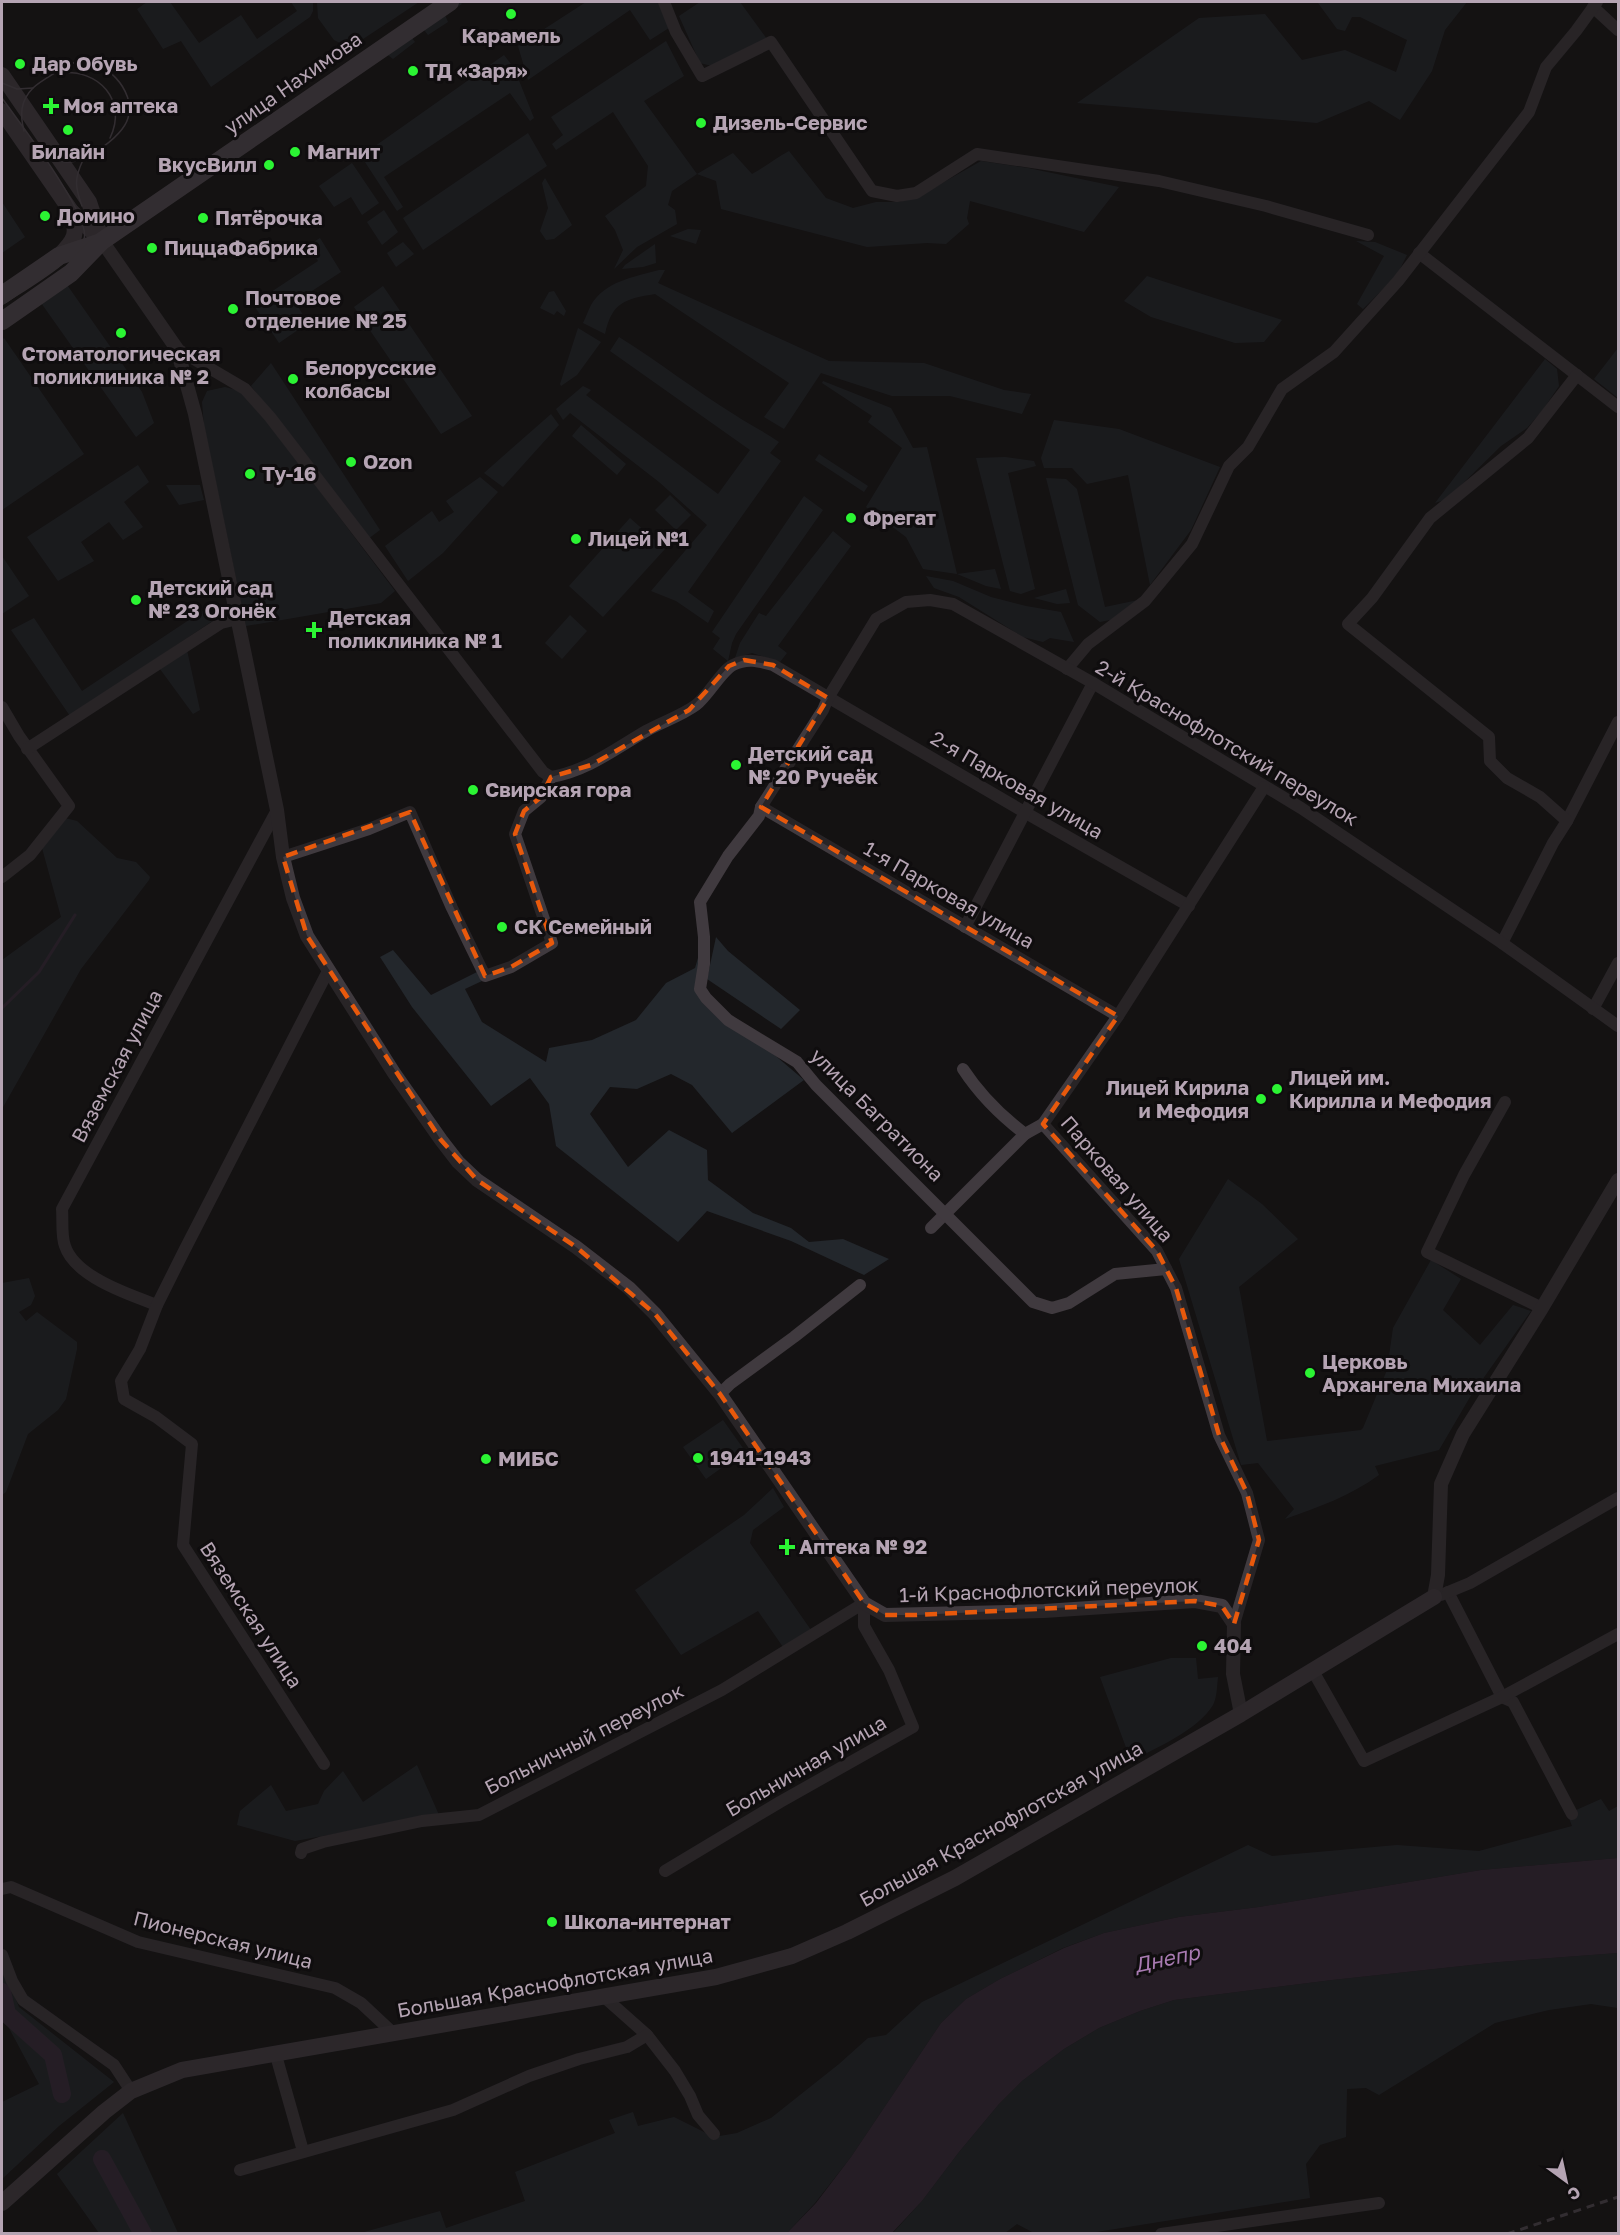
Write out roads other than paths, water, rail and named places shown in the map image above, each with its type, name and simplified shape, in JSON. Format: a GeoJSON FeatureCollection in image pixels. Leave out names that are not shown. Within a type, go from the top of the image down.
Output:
{"type":"FeatureCollection","features":[{"type":"Feature","properties":{"kind":"main road","name":"улица Нахимова"},"geometry":{"type":"LineString","coordinates":[[2,321],[71,273],[102,242],[450,2]]}},
{"type":"Feature","properties":{"kind":"main road"},"geometry":{"type":"LineString","coordinates":[[2,75],[89,202],[102,242]]}},
{"type":"Feature","properties":{"kind":"main road"},"geometry":{"type":"LineString","coordinates":[[2,111],[71,211],[102,242]]}},
{"type":"Feature","properties":{"kind":"main road"},"geometry":{"type":"LineString","coordinates":[[59,256],[71,244],[76,230],[71,211]]}},
{"type":"Feature","properties":{"kind":"main road","name":"улица Нахимова"},"geometry":{"type":"LineString","coordinates":[[2,295],[59,256],[102,242]]}},
{"type":"Feature","properties":{"kind":"main road","name":"Большая Краснофлотская улица"},"geometry":{"type":"LineString","coordinates":[[2,2203],[104,2112],[131,2091],[182,2070],[716,1977],[792,1956],[836,1937],[955,1878],[1241,1714],[1441,1595]]}},
{"type":"Feature","properties":{"kind":"street"},"geometry":{"type":"LineString","coordinates":[[664,2],[676,32],[702,76],[771,42],[872,191],[897,196],[916,193],[977,154],[1159,181],[1266,206],[1368,235]]}},
{"type":"Feature","properties":{"kind":"street"},"geometry":{"type":"LineString","coordinates":[[1067,669],[1088,644],[1145,601],[1192,544],[1229,466],[1248,447],[1282,389],[1334,352],[1398,281],[1529,112],[1546,67],[1595,4],[1618,30]]}},
{"type":"Feature","properties":{"kind":"street"},"geometry":{"type":"LineString","coordinates":[[102,242],[177,349],[195,414],[238,619],[277,810],[292,898],[307,936],[394,1073],[458,1161],[477,1180],[576,1247],[629,1288],[656,1314],[720,1394],[864,1603]]}},
{"type":"Feature","properties":{"kind":"street"},"geometry":{"type":"LineString","coordinates":[[1419,253],[1618,407]]}},
{"type":"Feature","properties":{"kind":"street"},"geometry":{"type":"LineString","coordinates":[[177,349],[245,389],[270,417],[543,772],[551,777],[591,765],[648,730],[689,710],[710,692],[729,666],[744,660],[757,660],[773,665],[828,698]]}},
{"type":"Feature","properties":{"kind":"street"},"geometry":{"type":"LineString","coordinates":[[1567,821],[1540,797],[1507,778],[1490,761],[1489,737],[1348,624],[1372,598],[1430,518],[1528,438],[1577,375]]}},
{"type":"Feature","properties":{"kind":"street","name":"2-й Краснофлотский переулок"},"geometry":{"type":"LineString","coordinates":[[828,698],[876,618],[906,602],[930,600],[953,604],[1093,683],[1300,808],[1502,943],[1618,1026]]}},
{"type":"Feature","properties":{"kind":"street"},"geometry":{"type":"LineString","coordinates":[[27,749],[221,622],[238,619]]}},
{"type":"Feature","properties":{"kind":"street"},"geometry":{"type":"LineString","coordinates":[[965,927],[1093,683]]}},
{"type":"Feature","properties":{"kind":"street","name":"улица Багратиона"},"geometry":{"type":"LineString","coordinates":[[828,698],[823,710],[761,807],[759,816],[728,856],[700,902],[705,937],[700,989],[728,1020],[797,1062],[816,1085],[1032,1302],[1052,1308],[1069,1303],[1115,1274],[1166,1269]]}},
{"type":"Feature","properties":{"kind":"street","name":"2-я Парковая улица"},"geometry":{"type":"LineString","coordinates":[[828,698],[1188,906]]}},
{"type":"Feature","properties":{"kind":"street"},"geometry":{"type":"LineString","coordinates":[[2,707],[27,749],[69,806],[30,855],[2,877]]}},
{"type":"Feature","properties":{"kind":"street"},"geometry":{"type":"LineString","coordinates":[[1502,943],[1618,722]]}},
{"type":"Feature","properties":{"kind":"street"},"geometry":{"type":"LineString","coordinates":[[284,857],[369,829],[410,812],[485,976],[511,967],[552,943],[515,834],[524,811],[541,797],[551,777]]}},
{"type":"Feature","properties":{"kind":"street","name":"Парковая улица"},"geometry":{"type":"LineString","coordinates":[[1241,1714],[1233,1674],[1234,1624],[1259,1540],[1247,1493],[1219,1435],[1176,1288],[1157,1251],[1042,1124],[1118,1016],[1264,787]]}},
{"type":"Feature","properties":{"kind":"street","name":"1-я Парковая улица"},"geometry":{"type":"LineString","coordinates":[[761,807],[1118,1016]]}},
{"type":"Feature","properties":{"kind":"street","name":"Вяземская улица"},"geometry":{"type":"LineString","coordinates":[[157,1305],[103,1284],[75,1260],[64,1246],[62,1209],[277,810]]}},
{"type":"Feature","properties":{"kind":"street"},"geometry":{"type":"LineString","coordinates":[[1593,1009],[1618,963]]}},
{"type":"Feature","properties":{"kind":"street","name":"Вяземская улица"},"geometry":{"type":"LineString","coordinates":[[324,1764],[183,1545],[192,1444],[156,1417],[124,1399],[121,1382],[140,1348],[157,1305],[328,971]]}},
{"type":"Feature","properties":{"kind":"street"},"geometry":{"type":"LineString","coordinates":[[963,1069],[984,1097],[1004,1118],[1025,1134]]}},
{"type":"Feature","properties":{"kind":"street"},"geometry":{"type":"LineString","coordinates":[[1505,1102],[1464,1175],[1427,1252],[1542,1308]]}},
{"type":"Feature","properties":{"kind":"street"},"geometry":{"type":"LineString","coordinates":[[931,1228],[1025,1134],[1042,1124]]}},
{"type":"Feature","properties":{"kind":"street"},"geometry":{"type":"LineString","coordinates":[[1572,1814],[1513,1702],[1502,1697],[1441,1595],[1438,1575],[1441,1484],[1463,1434],[1542,1308],[1618,1180]]}},
{"type":"Feature","properties":{"kind":"street"},"geometry":{"type":"LineString","coordinates":[[720,1394],[860,1285]]}},
{"type":"Feature","properties":{"kind":"street"},"geometry":{"type":"LineString","coordinates":[[1615,1501],[1618,1515]]}},
{"type":"Feature","properties":{"kind":"street","name":"Большая Краснофлотская улица"},"geometry":{"type":"LineString","coordinates":[[1441,1595],[1470,1584],[1615,1501]]}},
{"type":"Feature","properties":{"kind":"street","name":"1-й Краснофлотский переулок"},"geometry":{"type":"LineString","coordinates":[[864,1603],[885,1615],[917,1616],[1044,1611],[1195,1601],[1222,1606],[1234,1624]]}},
{"type":"Feature","properties":{"kind":"street","name":"Больничный переулок"},"geometry":{"type":"LineString","coordinates":[[301,1853],[302,1849],[323,1842],[411,1824],[479,1815],[722,1690],[864,1603]]}},
{"type":"Feature","properties":{"kind":"street","name":"Больничная улица"},"geometry":{"type":"LineString","coordinates":[[665,1871],[913,1726],[889,1670],[864,1626],[864,1603]]}},
{"type":"Feature","properties":{"kind":"street"},"geometry":{"type":"LineString","coordinates":[[1313,1671],[1364,1761],[1502,1697],[1618,1634]]}},
{"type":"Feature","properties":{"kind":"street","name":"Пионерская улица"},"geometry":{"type":"LineString","coordinates":[[2,1889],[11,1887],[138,1942],[335,1988],[361,2003],[393,2033]]}},
{"type":"Feature","properties":{"kind":"street"},"geometry":{"type":"LineString","coordinates":[[2,1956],[23,2001],[114,2065],[131,2091]]}},
{"type":"Feature","properties":{"kind":"street"},"geometry":{"type":"LineString","coordinates":[[603,1996],[647,2035],[675,2071],[698,2115],[714,2133]]}},
{"type":"Feature","properties":{"kind":"street"},"geometry":{"type":"LineString","coordinates":[[240,2169],[453,2110],[529,2076],[627,2047],[647,2035]]}},
{"type":"Feature","properties":{"kind":"street"},"geometry":{"type":"LineString","coordinates":[[276,2052],[303,2151]]}},
{"type":"Feature","properties":{"kind":"street"},"geometry":{"type":"LineString","coordinates":[[1161,2234],[1379,2202]]}},
{"type":"Feature","properties":{"kind":"water","name":"Днепр"},"geometry":{"type":"Polygon","coordinates":[[[1618,1858],[1618,1953],[1499,1962],[1332,1980],[1174,2000],[1140,2011],[1099,2028],[1064,2049],[1022,2081],[999,2104],[922,2201],[892,2233],[787,2233],[816,2203],[851,2157],[941,2023],[966,1999],[1000,1979],[1064,1948],[1104,1933],[1179,1917],[1259,1907],[1481,1870],[1618,1858]]]}},
{"type":"Feature","properties":{"kind":"waterway"},"geometry":{"type":"LineString","coordinates":[[2,1008],[39,972],[75,915]]}},
{"type":"Feature","properties":{"kind":"waterway"},"geometry":{"type":"LineString","coordinates":[[2,1992],[7,2014],[53,2055],[62,2094]]}},
{"type":"Feature","properties":{"kind":"waterway"},"geometry":{"type":"LineString","coordinates":[[102,2159],[143,2234]]}},
{"type":"Feature","properties":{"kind":"tram line"},"geometry":{"type":"LineString","coordinates":[[24,131],[22,108],[29,93],[41,82],[76,62],[97,64],[107,70],[123,87],[129,108],[128,118],[120,132],[106,144],[89,156],[75,162],[61,162],[38,151]]}},
{"type":"Feature","properties":{"kind":"tram line"},"geometry":{"type":"LineString","coordinates":[[59,73],[86,76],[106,90],[115,112],[115,124],[110,138]]}},
{"type":"Feature","properties":{"kind":"tram line"},"geometry":{"type":"LineString","coordinates":[[2,83],[17,89],[33,88]]}},
{"type":"Feature","properties":{"kind":"tram line"},"geometry":{"type":"LineString","coordinates":[[2,98],[66,190],[77,210],[83,227],[84,239],[79,248],[60,266],[2,305]]}},
{"type":"Feature","properties":{"kind":"tram line"},"geometry":{"type":"LineString","coordinates":[[82,206],[76,183],[83,160]]}},
{"type":"Feature","properties":{"kind":"railway"},"geometry":{"type":"LineString","coordinates":[[1507,2234],[1618,2197]]}},
{"type":"Feature","properties":{"kind":"place","name":"Карамель"},"geometry":{"type":"Point","coordinates":[511,14]}},
{"type":"Feature","properties":{"kind":"place","name":"Дар Обувь"},"geometry":{"type":"Point","coordinates":[20,64]}},
{"type":"Feature","properties":{"kind":"place","name":"ТД «Заря»"},"geometry":{"type":"Point","coordinates":[413,71]}},
{"type":"Feature","properties":{"kind":"place","name":"Моя аптека"},"geometry":{"type":"Point","coordinates":[51,106]}},
{"type":"Feature","properties":{"kind":"place","name":"Дизель-Сервис"},"geometry":{"type":"Point","coordinates":[701,123]}},
{"type":"Feature","properties":{"kind":"place","name":"Билайн"},"geometry":{"type":"Point","coordinates":[68,130]}},
{"type":"Feature","properties":{"kind":"place","name":"Магнит"},"geometry":{"type":"Point","coordinates":[295,152]}},
{"type":"Feature","properties":{"kind":"place","name":"ВкусВилл"},"geometry":{"type":"Point","coordinates":[269,165]}},
{"type":"Feature","properties":{"kind":"place","name":"Домино"},"geometry":{"type":"Point","coordinates":[45,216]}},
{"type":"Feature","properties":{"kind":"place","name":"Пятёрочка"},"geometry":{"type":"Point","coordinates":[203,218]}},
{"type":"Feature","properties":{"kind":"place","name":"ПиццаФабрика"},"geometry":{"type":"Point","coordinates":[152,248]}},
{"type":"Feature","properties":{"kind":"place","name":"Почтовое отделение № 25"},"geometry":{"type":"Point","coordinates":[233,309]}},
{"type":"Feature","properties":{"kind":"place","name":"Стоматологическая поликлиника № 2"},"geometry":{"type":"Point","coordinates":[121,333]}},
{"type":"Feature","properties":{"kind":"place","name":"Белорусские колбасы"},"geometry":{"type":"Point","coordinates":[293,379]}},
{"type":"Feature","properties":{"kind":"place","name":"Ozon"},"geometry":{"type":"Point","coordinates":[351,462]}},
{"type":"Feature","properties":{"kind":"place","name":"Ту-16"},"geometry":{"type":"Point","coordinates":[250,474]}},
{"type":"Feature","properties":{"kind":"place","name":"Фрегат"},"geometry":{"type":"Point","coordinates":[851,518]}},
{"type":"Feature","properties":{"kind":"place","name":"Лицей №1"},"geometry":{"type":"Point","coordinates":[576,539]}},
{"type":"Feature","properties":{"kind":"place","name":"Детский сад № 23 Огонёк"},"geometry":{"type":"Point","coordinates":[136,600]}},
{"type":"Feature","properties":{"kind":"place","name":"Детская поликлиника № 1"},"geometry":{"type":"Point","coordinates":[314,630]}},
{"type":"Feature","properties":{"kind":"place","name":"Детский сад № 20 Ручеёк"},"geometry":{"type":"Point","coordinates":[736,765]}},
{"type":"Feature","properties":{"kind":"place","name":"Свирская гора"},"geometry":{"type":"Point","coordinates":[473,790]}},
{"type":"Feature","properties":{"kind":"place","name":"СК Семейный"},"geometry":{"type":"Point","coordinates":[502,927]}},
{"type":"Feature","properties":{"kind":"place","name":"Лицей им. Кирилла и Мефодия"},"geometry":{"type":"Point","coordinates":[1277,1089]}},
{"type":"Feature","properties":{"kind":"place","name":"Лицей Кирила и Мефодия"},"geometry":{"type":"Point","coordinates":[1261,1099]}},
{"type":"Feature","properties":{"kind":"place","name":"Церковь Архангела Михаила"},"geometry":{"type":"Point","coordinates":[1310,1373]}},
{"type":"Feature","properties":{"kind":"place","name":"1941-1943"},"geometry":{"type":"Point","coordinates":[698,1458]}},
{"type":"Feature","properties":{"kind":"place","name":"МИБС"},"geometry":{"type":"Point","coordinates":[486,1459]}},
{"type":"Feature","properties":{"kind":"place","name":"Аптека № 92"},"geometry":{"type":"Point","coordinates":[787,1547]}},
{"type":"Feature","properties":{"kind":"place","name":"404"},"geometry":{"type":"Point","coordinates":[1202,1646]}},
{"type":"Feature","properties":{"kind":"place","name":"Школа-интернат"},"geometry":{"type":"Point","coordinates":[552,1922]}}]}
